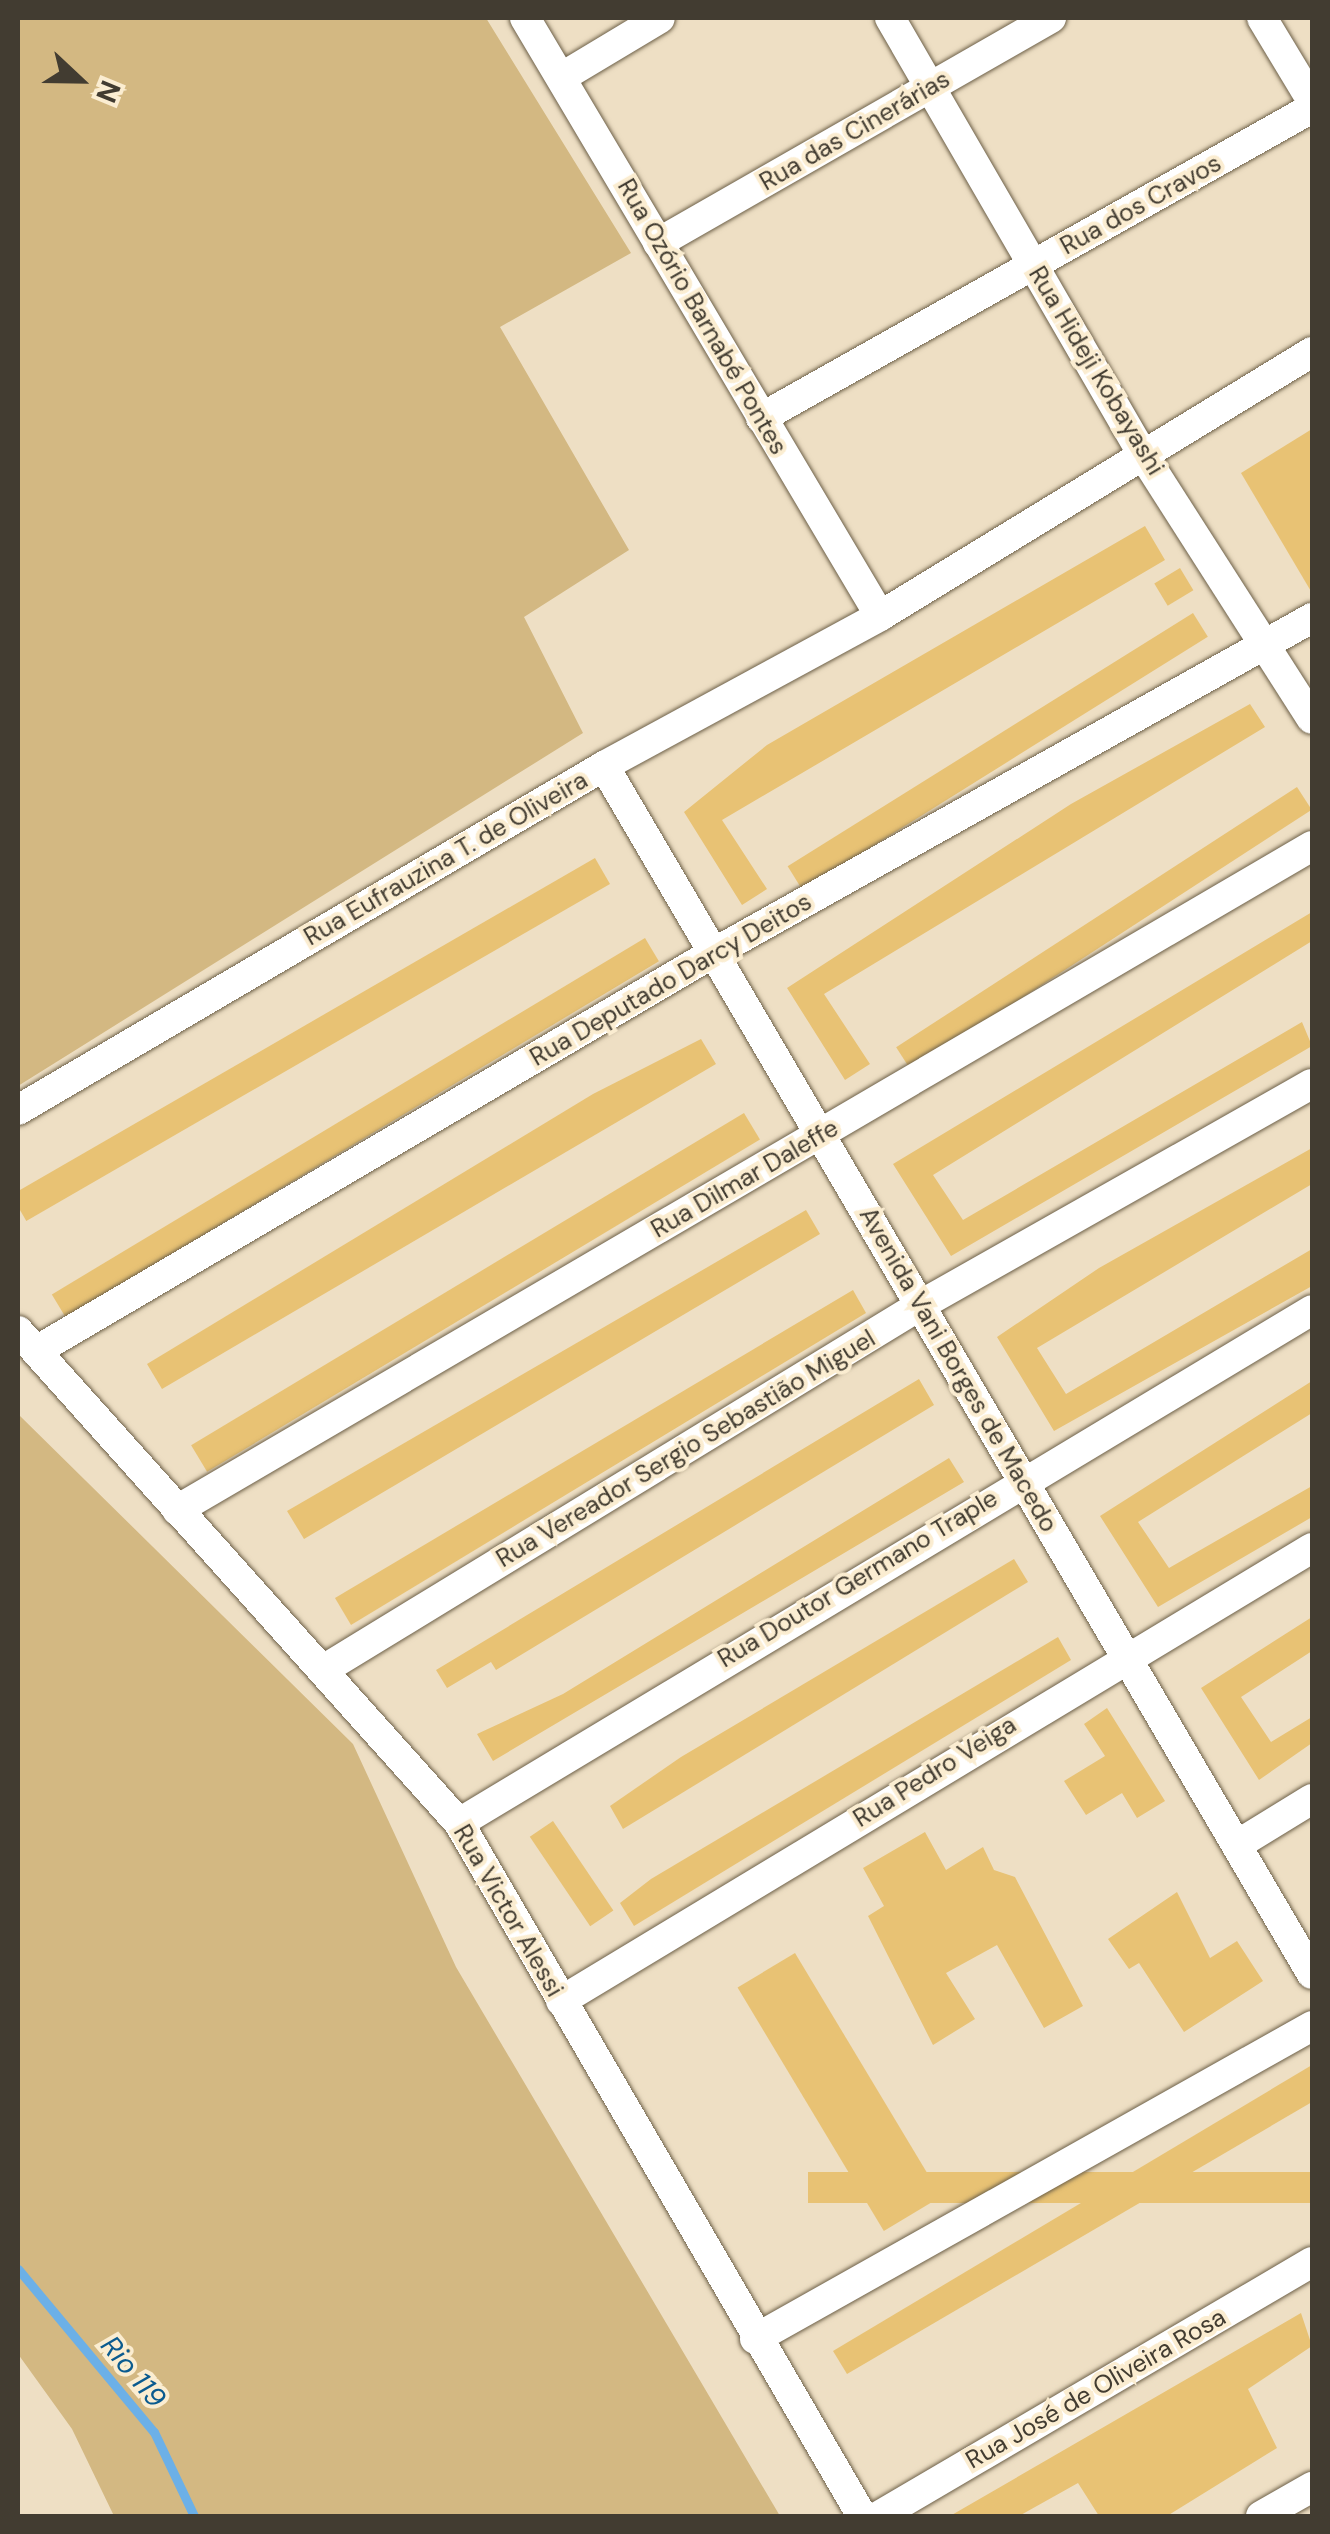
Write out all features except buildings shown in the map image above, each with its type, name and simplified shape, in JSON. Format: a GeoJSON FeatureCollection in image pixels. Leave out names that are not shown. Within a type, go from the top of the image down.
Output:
{"type":"FeatureCollection","features":[{"type":"Feature","properties":{"kind":"street","name":"Rua Ozório Barnabé Pontes"},"geometry":{"type":"LineString","coordinates":[[525,18],[880,616]]}},
{"type":"Feature","properties":{"kind":"street"},"geometry":{"type":"LineString","coordinates":[[562,77],[660,18]]}},
{"type":"Feature","properties":{"kind":"street","name":"Rua Hideji Kobayashi"},"geometry":{"type":"LineString","coordinates":[[890,18],[1143,455],[1269,644],[1312,719]]}},
{"type":"Feature","properties":{"kind":"street","name":"Rua das Cinerárias"},"geometry":{"type":"LineString","coordinates":[[658,242],[1051,18]]}},
{"type":"Feature","properties":{"kind":"street"},"geometry":{"type":"LineString","coordinates":[[1262,18],[1312,105]]}},
{"type":"Feature","properties":{"kind":"street","name":"Rua dos Cravos"},"geometry":{"type":"LineString","coordinates":[[761,418],[1312,105]]}},
{"type":"Feature","properties":{"kind":"street","name":"Rua Eufrauzina T. de Oliveira"},"geometry":{"type":"LineString","coordinates":[[18,1110],[604,766],[880,616],[1312,352]]}},
{"type":"Feature","properties":{"kind":"street","name":"Rua Deputado Darcy Deitos"},"geometry":{"type":"LineString","coordinates":[[27,1341],[1312,618]]}},
{"type":"Feature","properties":{"kind":"street","name":"Avenida Vani Borges de Macedo"},"geometry":{"type":"LineString","coordinates":[[604,766],[710,955],[820,1135],[1312,1974]]}},
{"type":"Feature","properties":{"kind":"street","name":"Rua Dilmar Daleffe"},"geometry":{"type":"LineString","coordinates":[[177,1510],[1312,846]]}},
{"type":"Feature","properties":{"kind":"street","name":"Rua Vereador Sergio Sebastião Miguel"},"geometry":{"type":"LineString","coordinates":[[323,1670],[919,1306],[1312,1084]]}},
{"type":"Feature","properties":{"kind":"street","name":"Rua Doutor Germano Traple"},"geometry":{"type":"LineString","coordinates":[[459,1823],[1022,1479],[1312,1310]]}},
{"type":"Feature","properties":{"kind":"street","name":"Rua Victor Alessi"},"geometry":{"type":"LineString","coordinates":[[27,1341],[459,1823],[755,2339],[862,2516]]}},
{"type":"Feature","properties":{"kind":"street","name":"Rua Pedro Veiga"},"geometry":{"type":"LineString","coordinates":[[561,2002],[1123,1657],[1312,1548]]}},
{"type":"Feature","properties":{"kind":"street"},"geometry":{"type":"LineString","coordinates":[[1237,1845],[1312,1799]]}},
{"type":"Feature","properties":{"kind":"street"},"geometry":{"type":"LineString","coordinates":[[755,2339],[1312,2026]]}},
{"type":"Feature","properties":{"kind":"street","name":"Rua José de Oliveira Rosa"},"geometry":{"type":"LineString","coordinates":[[879,2516],[1312,2262]]}},
{"type":"Feature","properties":{"kind":"street"},"geometry":{"type":"LineString","coordinates":[[1261,2516],[1312,2486]]}},
{"type":"Feature","properties":{"kind":"shaded area"},"geometry":{"type":"Polygon","coordinates":[[[18,18],[486,18],[631,253],[500,327],[629,550],[524,617],[583,733],[18,1086],[18,18]]]}},
{"type":"Feature","properties":{"kind":"shaded area"},"geometry":{"type":"Polygon","coordinates":[[[18,1414],[353,1744],[456,1967],[780,2516],[114,2516],[72,2429],[18,2354],[18,1414]]]}},
{"type":"Feature","properties":{"kind":"waterway","name":"Rio 119"},"geometry":{"type":"LineString","coordinates":[[18,2269],[154,2432],[194,2516]]}}]}
